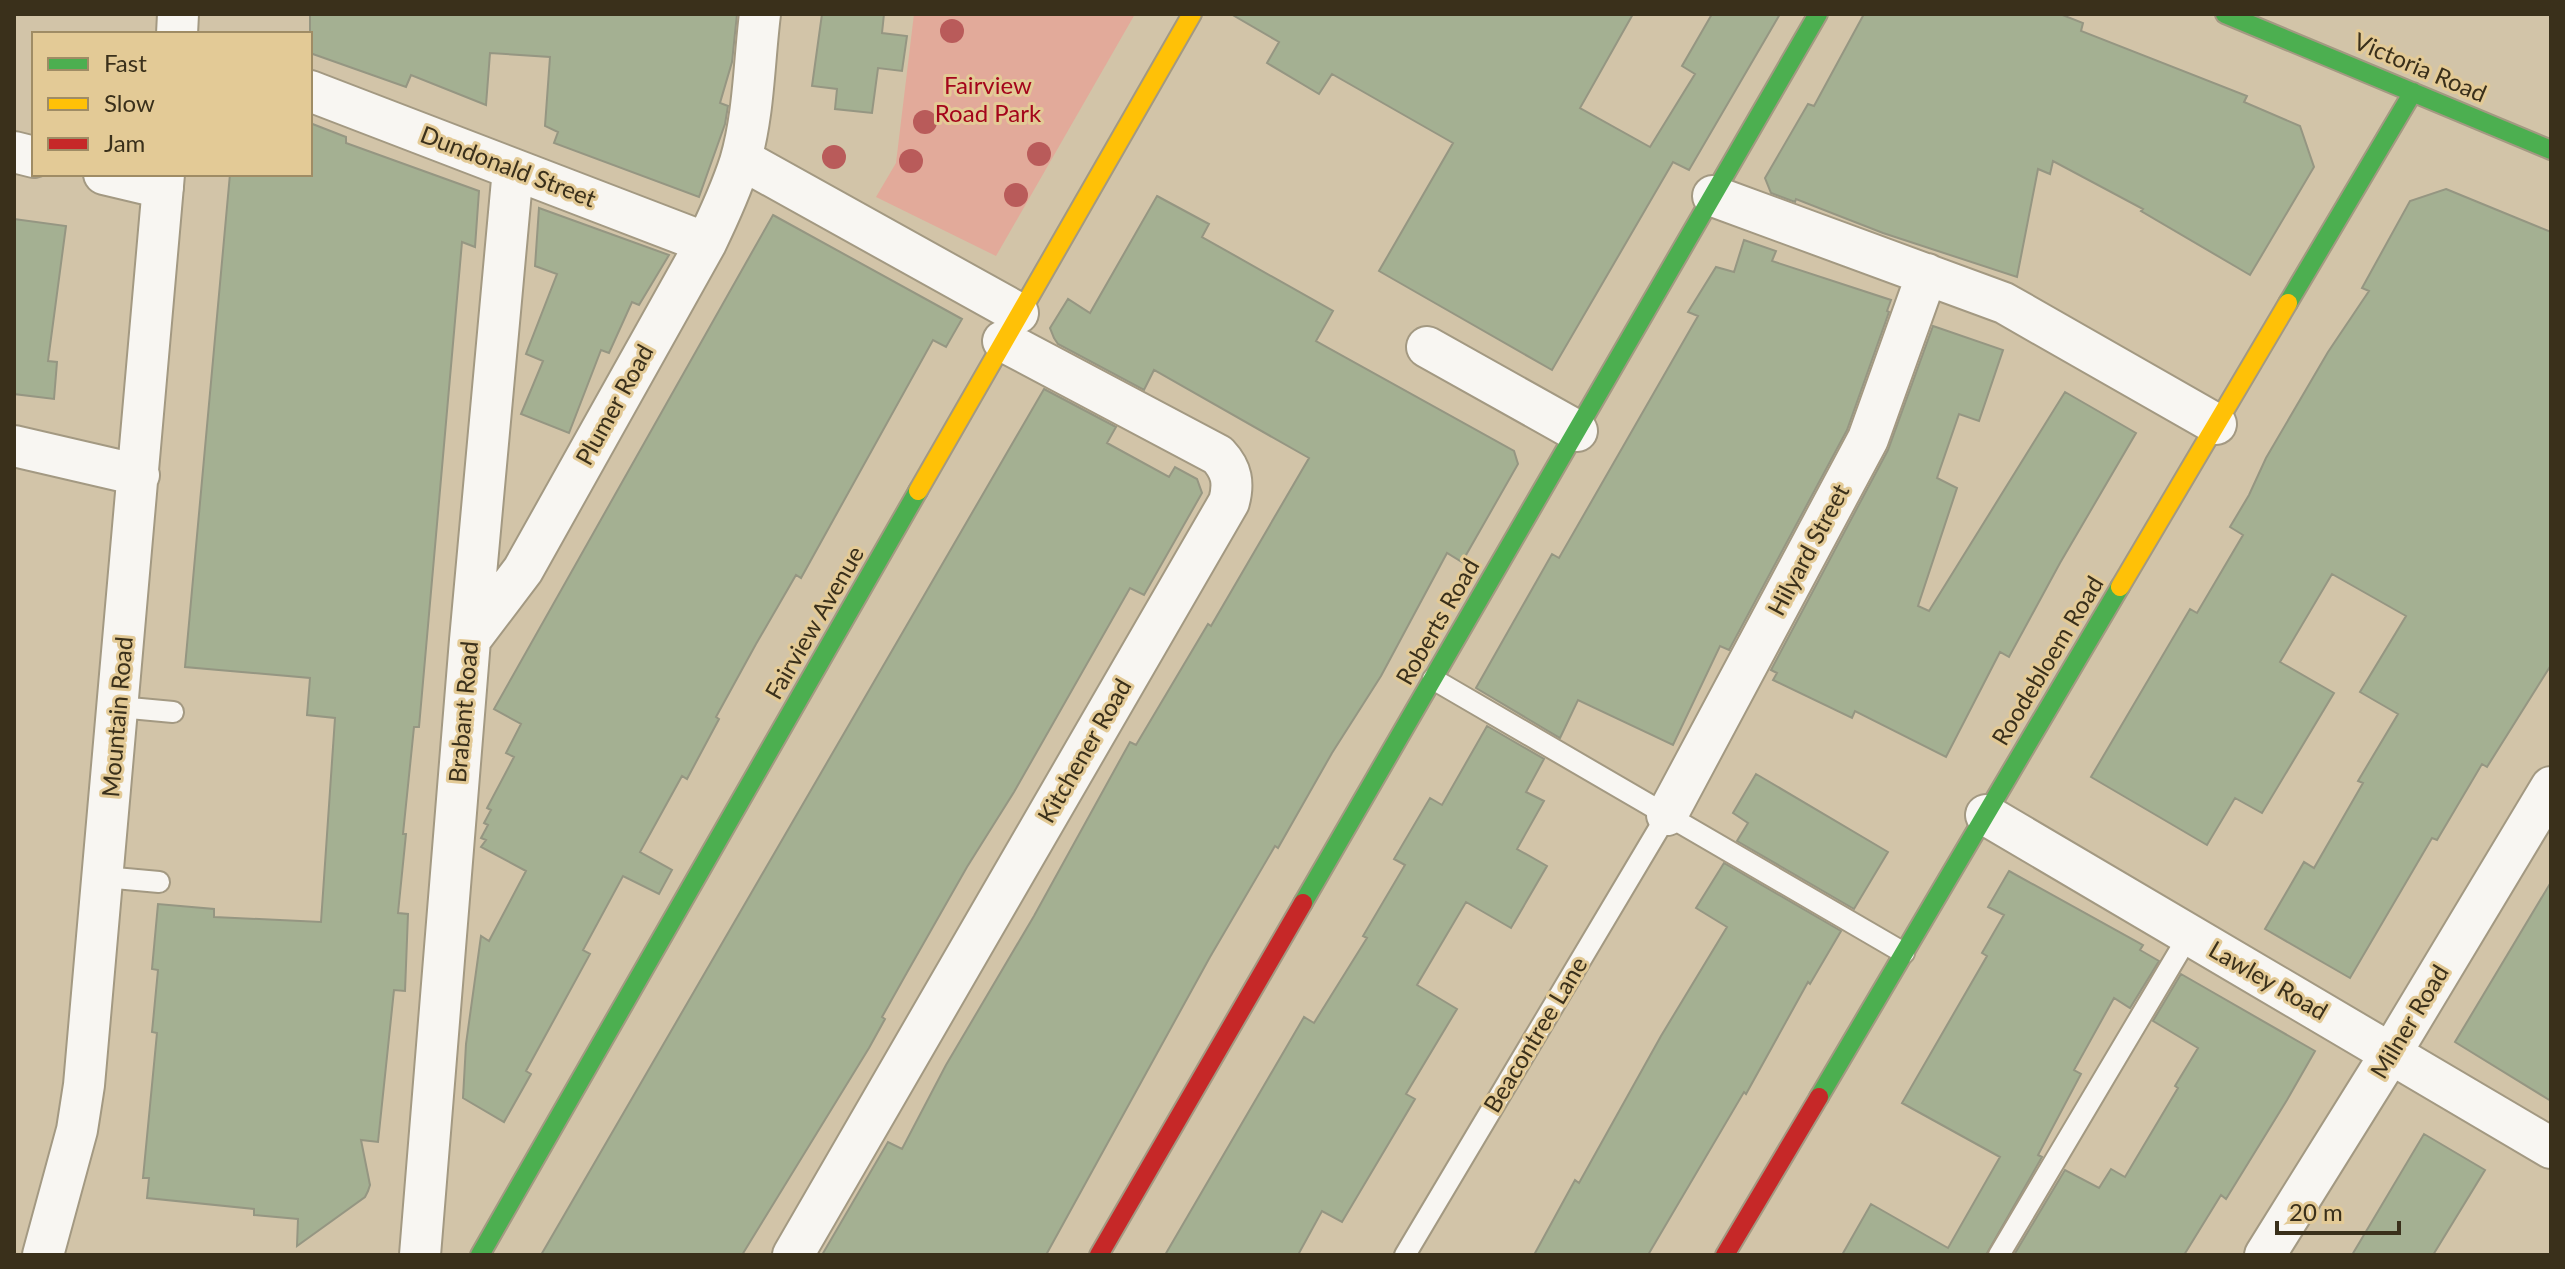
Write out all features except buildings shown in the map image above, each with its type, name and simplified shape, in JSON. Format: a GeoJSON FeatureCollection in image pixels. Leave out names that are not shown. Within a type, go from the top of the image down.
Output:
{"type":"FeatureCollection","features":[{"type":"Feature","properties":{"kind":"street","name":"Plumer Road"},"geometry":{"type":"LineString","coordinates":[[470,640],[523,570],[706,243],[728,197],[741,159],[747,126],[760,14]]}},
{"type":"Feature","properties":{"kind":"street","name":"Fairview Avenue"},"geometry":{"type":"LineString","coordinates":[[480,1255],[1192,14]]}},
{"type":"Feature","properties":{"kind":"street","name":"Roberts Road"},"geometry":{"type":"LineString","coordinates":[[1099,1255],[1818,14]]}},
{"type":"Feature","properties":{"kind":"street","name":"Victoria Road"},"geometry":{"type":"LineString","coordinates":[[2225,14],[2551,150]]}},
{"type":"Feature","properties":{"kind":"street","name":"Dundonald Street"},"geometry":{"type":"LineString","coordinates":[[312,92],[706,243]]}},
{"type":"Feature","properties":{"kind":"street","name":"Roodebloem Road"},"geometry":{"type":"LineString","coordinates":[[1725,1255],[2413,92]]}},
{"type":"Feature","properties":{"kind":"street"},"geometry":{"type":"LineString","coordinates":[[741,159],[1011,327]]}},
{"type":"Feature","properties":{"kind":"street","name":"Brabant Road"},"geometry":{"type":"LineString","coordinates":[[420,1255],[470,640],[513,169]]}},
{"type":"Feature","properties":{"kind":"street"},"geometry":{"type":"LineString","coordinates":[[121,176],[163,181]]}},
{"type":"Feature","properties":{"kind":"street","name":"Mountain Road"},"geometry":{"type":"LineString","coordinates":[[43,1255],[77,1130],[84,1085],[163,181]]}},
{"type":"Feature","properties":{"kind":"street"},"geometry":{"type":"LineString","coordinates":[[1713,196],[2004,303],[2216,424]]}},
{"type":"Feature","properties":{"kind":"street","name":"Hilyard Street"},"geometry":{"type":"LineString","coordinates":[[1667,815],[1868,439],[1927,274]]}},
{"type":"Feature","properties":{"kind":"street","name":"Kitchener Road"},"geometry":{"type":"LineString","coordinates":[[793,1255],[1229,502],[1232,491],[1229,466],[1218,455],[1011,327]]}},
{"type":"Feature","properties":{"kind":"street"},"geometry":{"type":"LineString","coordinates":[[1427,347],[1577,431]]}},
{"type":"Feature","properties":{"kind":"street"},"geometry":{"type":"LineString","coordinates":[[14,446],[139,475]]}},
{"type":"Feature","properties":{"kind":"street","name":"Milner Road"},"geometry":{"type":"LineString","coordinates":[[2265,1255],[2551,787]]}},
{"type":"Feature","properties":{"kind":"street","name":"Lawley Road"},"geometry":{"type":"LineString","coordinates":[[1986,815],[2551,1148]]}},
{"type":"Feature","properties":{"kind":"lane"},"geometry":{"type":"LineString","coordinates":[[1433,679],[1904,953]]}},
{"type":"Feature","properties":{"kind":"lane"},"geometry":{"type":"LineString","coordinates":[[119,707],[173,712]]}},
{"type":"Feature","properties":{"kind":"lane","name":"Beacontree Lane"},"geometry":{"type":"LineString","coordinates":[[1405,1255],[1667,815]]}},
{"type":"Feature","properties":{"kind":"lane"},"geometry":{"type":"LineString","coordinates":[[104,877],[159,882]]}},
{"type":"Feature","properties":{"kind":"lane"},"geometry":{"type":"LineString","coordinates":[[1999,1255],[2189,935]]}},
{"type":"Feature","properties":{"kind":"green space","name":"Fairview Road Park"},"geometry":{"type":"Polygon","coordinates":[[[914,14],[1135,14],[996,256],[876,197],[896,163],[914,14]]]}},
{"type":"Feature","properties":{"kind":"traffic: fast"},"geometry":{"type":"LineString","coordinates":[[1303,903],[1818,14]]}},
{"type":"Feature","properties":{"kind":"traffic: fast"},"geometry":{"type":"LineString","coordinates":[[2225,14],[2551,150]]}},
{"type":"Feature","properties":{"kind":"traffic: fast"},"geometry":{"type":"LineString","coordinates":[[2288,303],[2413,92]]}},
{"type":"Feature","properties":{"kind":"traffic: fast"},"geometry":{"type":"LineString","coordinates":[[480,1255],[918,491]]}},
{"type":"Feature","properties":{"kind":"traffic: fast"},"geometry":{"type":"LineString","coordinates":[[1819,1097],[2120,587]]}},
{"type":"Feature","properties":{"kind":"traffic: slow"},"geometry":{"type":"LineString","coordinates":[[918,491],[1192,14]]}},
{"type":"Feature","properties":{"kind":"traffic: slow"},"geometry":{"type":"LineString","coordinates":[[2120,587],[2288,303]]}},
{"type":"Feature","properties":{"kind":"traffic: jam"},"geometry":{"type":"LineString","coordinates":[[1099,1255],[1303,903]]}},
{"type":"Feature","properties":{"kind":"traffic: jam"},"geometry":{"type":"LineString","coordinates":[[1725,1255],[1819,1097]]}}]}
